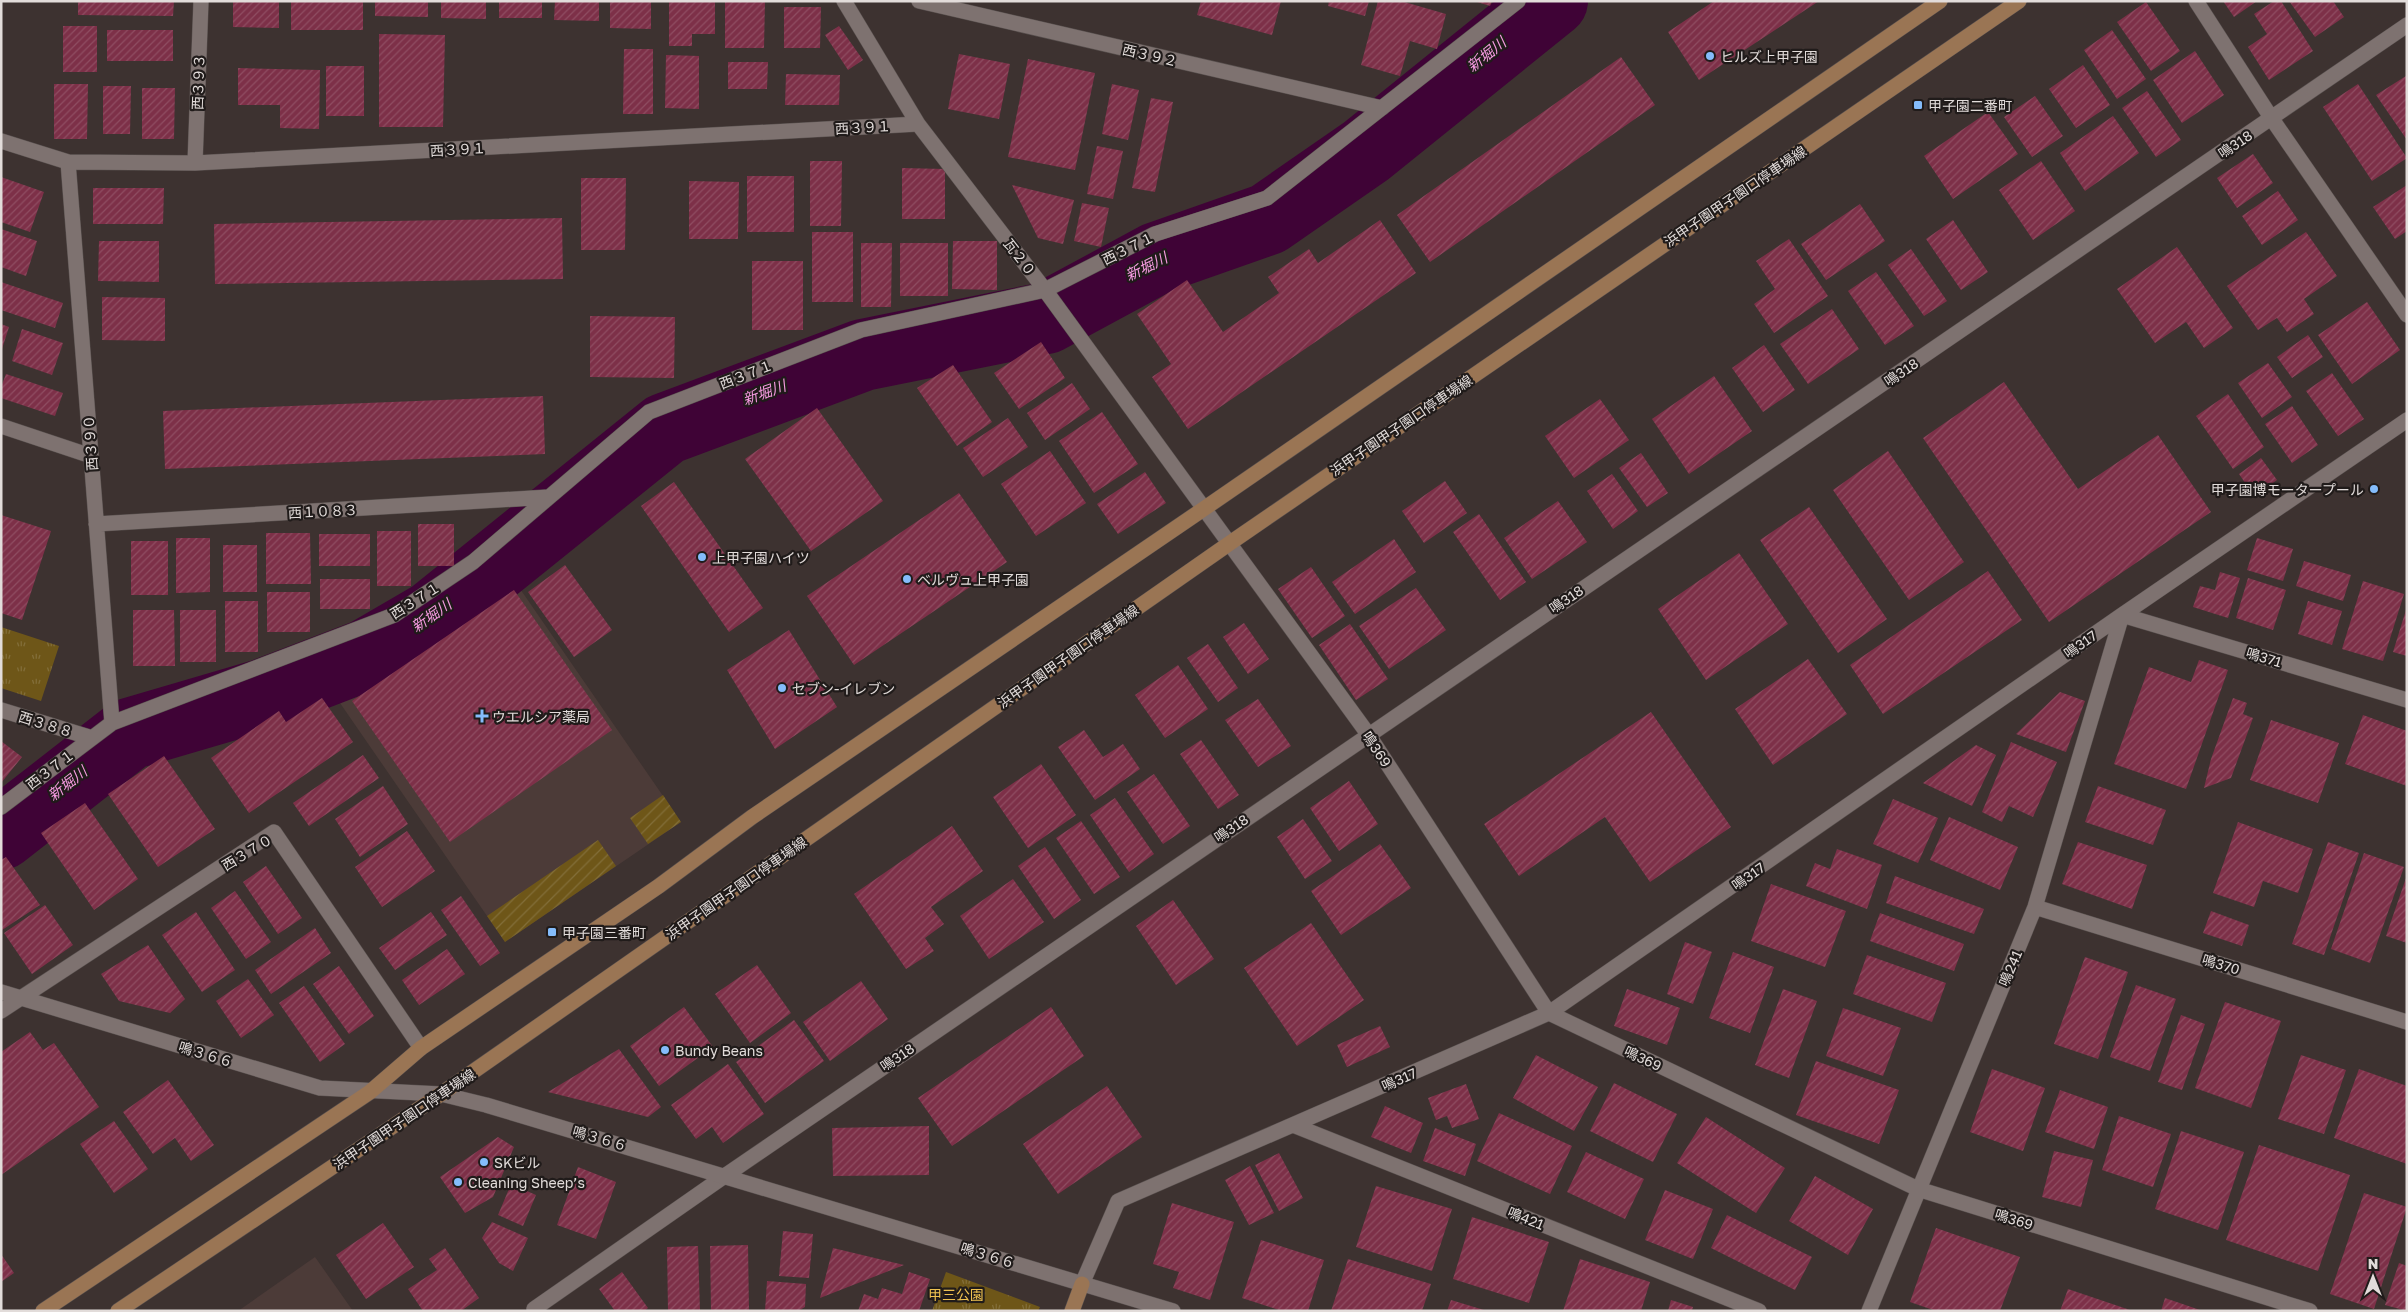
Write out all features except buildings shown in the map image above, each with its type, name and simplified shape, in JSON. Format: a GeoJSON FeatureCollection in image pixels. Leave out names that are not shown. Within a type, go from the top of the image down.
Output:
{"type":"FeatureCollection","features":[{"type":"Feature","properties":{"kind":"main road"},"geometry":{"type":"LineString","coordinates":[[43,1311],[370,1092],[421,1048],[659,886],[752,817],[1205,508],[1940,1]]}},
{"type":"Feature","properties":{"kind":"main road","name":"浜甲子園甲子園口停車場線"},"geometry":{"type":"LineString","coordinates":[[118,1311],[441,1094],[1230,542],[2019,1]]}},
{"type":"Feature","properties":{"kind":"main road"},"geometry":{"type":"LineString","coordinates":[[1072,1311],[1082,1284]]}},
{"type":"Feature","properties":{"kind":"street","name":"西３９３"},"geometry":{"type":"LineString","coordinates":[[195,163],[201,1]]}},
{"type":"Feature","properties":{"kind":"street","name":"瓦２０"},"geometry":{"type":"LineString","coordinates":[[844,1],[918,124],[1049,296],[1205,508]]}},
{"type":"Feature","properties":{"kind":"street","name":"西３９２"},"geometry":{"type":"LineString","coordinates":[[919,1],[1382,108]]}},
{"type":"Feature","properties":{"kind":"street","name":"西３７１"},"geometry":{"type":"LineString","coordinates":[[1,807],[112,723],[394,616],[473,562],[649,412],[861,330],[1049,296],[1154,234],[1267,198],[1518,1]]}},
{"type":"Feature","properties":{"kind":"street"},"geometry":{"type":"LineString","coordinates":[[2196,1],[2272,119],[2407,315]]}},
{"type":"Feature","properties":{"kind":"street","name":"鳴318"},"geometry":{"type":"LineString","coordinates":[[534,1309],[1368,734],[2272,119],[2407,25]]}},
{"type":"Feature","properties":{"kind":"street","name":"西３９１"},"geometry":{"type":"LineString","coordinates":[[1,141],[68,162],[195,163],[918,124]]}},
{"type":"Feature","properties":{"kind":"street","name":"西３９０"},"geometry":{"type":"LineString","coordinates":[[68,162],[112,723]]}},
{"type":"Feature","properties":{"kind":"street","name":"鳴317"},"geometry":{"type":"LineString","coordinates":[[1082,1284],[1118,1201],[1549,1013],[2122,615],[2407,420]]}},
{"type":"Feature","properties":{"kind":"street"},"geometry":{"type":"LineString","coordinates":[[1,426],[91,456]]}},
{"type":"Feature","properties":{"kind":"street","name":"西１０８３"},"geometry":{"type":"LineString","coordinates":[[96,524],[549,497]]}},
{"type":"Feature","properties":{"kind":"street","name":"鳴369"},"geometry":{"type":"LineString","coordinates":[[1205,508],[1368,734],[1549,1013],[1918,1189],[2310,1311]]}},
{"type":"Feature","properties":{"kind":"street","name":"鳴371"},"geometry":{"type":"LineString","coordinates":[[2122,615],[2407,700]]}},
{"type":"Feature","properties":{"kind":"street","name":"鳴241"},"geometry":{"type":"LineString","coordinates":[[1869,1311],[2035,907],[2122,615]]}},
{"type":"Feature","properties":{"kind":"street","name":"西３８８"},"geometry":{"type":"LineString","coordinates":[[1,710],[92,738]]}},
{"type":"Feature","properties":{"kind":"street","name":"西３７０"},"geometry":{"type":"LineString","coordinates":[[1,1011],[274,832],[421,1048]]}},
{"type":"Feature","properties":{"kind":"street","name":"鳴370"},"geometry":{"type":"LineString","coordinates":[[2035,907],[2407,1022]]}},
{"type":"Feature","properties":{"kind":"street","name":"鳴３６６"},"geometry":{"type":"LineString","coordinates":[[1,992],[320,1088],[370,1092],[441,1094],[486,1105],[726,1175],[1173,1311]]}},
{"type":"Feature","properties":{"kind":"street","name":"鳴421"},"geometry":{"type":"LineString","coordinates":[[1293,1125],[1759,1311]]}},
{"type":"Feature","properties":{"kind":"shaded area"},"geometry":{"type":"Polygon","coordinates":[[[516,583],[681,822],[505,942],[340,703],[516,583]]]}},
{"type":"Feature","properties":{"kind":"shaded area"},"geometry":{"type":"Polygon","coordinates":[[[315,1257],[353,1311],[238,1311],[315,1257]]]}},
{"type":"Feature","properties":{"kind":"green space"},"geometry":{"type":"Polygon","coordinates":[[[1,627],[59,646],[41,701],[1,688],[1,627]]]}},
{"type":"Feature","properties":{"kind":"green space"},"geometry":{"type":"Polygon","coordinates":[[[663,795],[681,822],[648,844],[630,818],[663,795]]]}},
{"type":"Feature","properties":{"kind":"green space"},"geometry":{"type":"Polygon","coordinates":[[[598,840],[616,866],[505,942],[487,916],[598,840]]]}},
{"type":"Feature","properties":{"kind":"green space","name":"甲三公園"},"geometry":{"type":"Polygon","coordinates":[[[946,1272],[1040,1307],[1038,1311],[932,1311],[946,1272]]]}},
{"type":"Feature","properties":{"kind":"waterway","name":"新堀川"},"geometry":{"type":"LineString","coordinates":[[1,834],[129,734],[262,695],[366,655],[433,616],[665,429],[863,355],[1046,318],[1157,258],[1268,219],[1366,151],[1552,1]]}},
{"type":"Feature","properties":{"kind":"place","name":"ヒルズ上甲子園"},"geometry":{"type":"Point","coordinates":[1710,56]}},
{"type":"Feature","properties":{"kind":"place","name":"甲子園二番町"},"geometry":{"type":"Point","coordinates":[1918,105]}},
{"type":"Feature","properties":{"kind":"place","name":"甲子園博モータープール"},"geometry":{"type":"Point","coordinates":[2374,489]}},
{"type":"Feature","properties":{"kind":"place","name":"上甲子園ハイツ"},"geometry":{"type":"Point","coordinates":[702,557]}},
{"type":"Feature","properties":{"kind":"place","name":"ベルヴュ上甲子園"},"geometry":{"type":"Point","coordinates":[907,579]}},
{"type":"Feature","properties":{"kind":"place","name":"セブン-イレブン"},"geometry":{"type":"Point","coordinates":[782,688]}},
{"type":"Feature","properties":{"kind":"place","name":"ウエルシア薬局"},"geometry":{"type":"Point","coordinates":[482,716]}},
{"type":"Feature","properties":{"kind":"place","name":"甲子園三番町"},"geometry":{"type":"Point","coordinates":[552,932]}},
{"type":"Feature","properties":{"kind":"place","name":"Bundy Beans"},"geometry":{"type":"Point","coordinates":[665,1050]}},
{"type":"Feature","properties":{"kind":"place","name":"SKビル"},"geometry":{"type":"Point","coordinates":[484,1162]}},
{"type":"Feature","properties":{"kind":"place","name":"Cleaning Sheep’s"},"geometry":{"type":"Point","coordinates":[458,1182]}}]}
